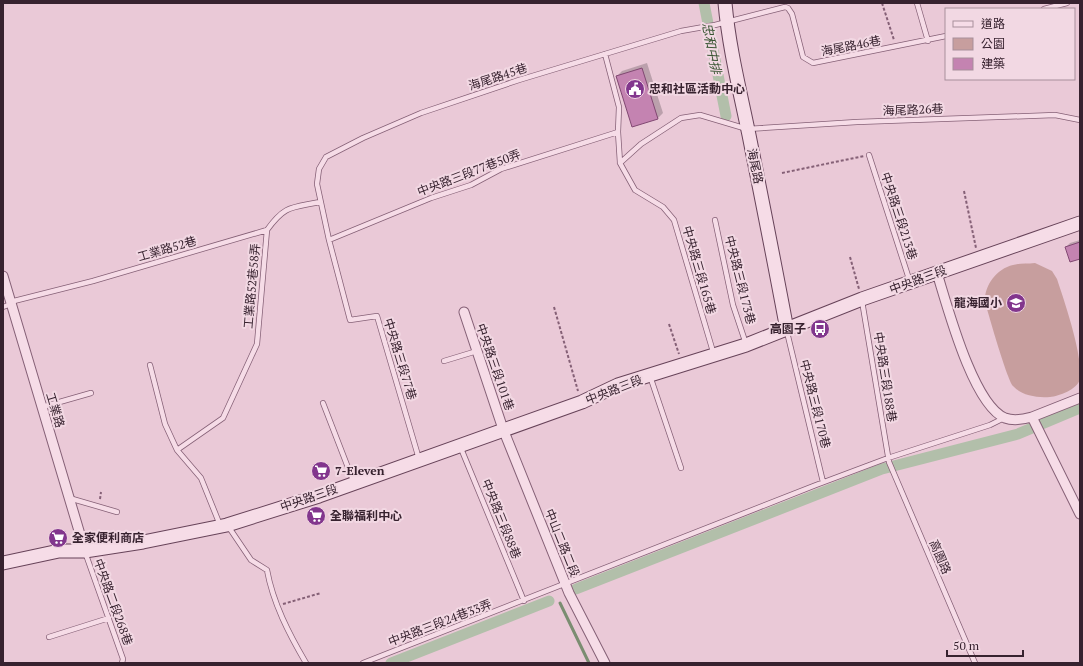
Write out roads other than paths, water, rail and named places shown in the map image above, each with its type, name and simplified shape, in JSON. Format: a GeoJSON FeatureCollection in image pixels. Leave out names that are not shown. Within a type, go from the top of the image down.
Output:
{"type":"FeatureCollection","features":[{"type":"Feature","properties":{"kind":"street","name":"海尾路"},"geometry":{"type":"LineString","coordinates":[[725,3],[721,22],[747,129],[787,330]]}},
{"type":"Feature","properties":{"kind":"street","name":"中央路三段"},"geometry":{"type":"LineString","coordinates":[[3,563],[59,551],[85,551],[143,542],[224,525],[319,496],[582,402],[618,385],[746,346],[862,299],[1080,223]]}},
{"type":"Feature","properties":{"kind":"street"},"geometry":{"type":"LineString","coordinates":[[938,273],[964,359],[987,402],[1004,418],[1034,420],[1080,398]]}},
{"type":"Feature","properties":{"kind":"street","name":"工業路"},"geometry":{"type":"LineString","coordinates":[[3,276],[8,304],[42,407],[85,551]]}},
{"type":"Feature","properties":{"kind":"street","name":"中央路三段101巷"},"geometry":{"type":"LineString","coordinates":[[464,312],[503,429]]}},
{"type":"Feature","properties":{"kind":"street"},"geometry":{"type":"LineString","coordinates":[[1034,420],[1080,514]]}},
{"type":"Feature","properties":{"kind":"street","name":"中山二路二段"},"geometry":{"type":"LineString","coordinates":[[503,429],[566,585],[605,663]]}},
{"type":"Feature","properties":{"kind":"lane"},"geometry":{"type":"LineString","coordinates":[[916,3],[928,41]]}},
{"type":"Feature","properties":{"kind":"lane"},"geometry":{"type":"LineString","coordinates":[[1048,8],[1067,3]]}},
{"type":"Feature","properties":{"kind":"lane","name":"海尾路46巷"},"geometry":{"type":"LineString","coordinates":[[721,22],[785,7],[788,8],[792,14],[803,57],[813,63],[928,41],[945,36]]}},
{"type":"Feature","properties":{"kind":"lane","name":"海尾路45巷"},"geometry":{"type":"LineString","coordinates":[[320,202],[317,184],[319,169],[326,157],[421,113],[519,80],[681,31],[721,22]]}},
{"type":"Feature","properties":{"kind":"lane"},"geometry":{"type":"LineString","coordinates":[[605,54],[619,107],[618,132],[620,163]]}},
{"type":"Feature","properties":{"kind":"lane"},"geometry":{"type":"LineString","coordinates":[[620,163],[641,144],[681,118],[700,115],[747,129]]}},
{"type":"Feature","properties":{"kind":"lane","name":"海尾路26巷"},"geometry":{"type":"LineString","coordinates":[[747,129],[857,122],[1055,116],[1080,120]]}},
{"type":"Feature","properties":{"kind":"lane","name":"中央路三段77巷50弄"},"geometry":{"type":"LineString","coordinates":[[329,240],[431,198],[471,185],[502,169],[618,132]]}},
{"type":"Feature","properties":{"kind":"lane","name":"中央路三段213巷"},"geometry":{"type":"LineString","coordinates":[[869,155],[911,283]]}},
{"type":"Feature","properties":{"kind":"lane","name":"中央路三段165巷"},"geometry":{"type":"LineString","coordinates":[[620,163],[635,190],[663,207],[674,220],[714,356]]}},
{"type":"Feature","properties":{"kind":"lane"},"geometry":{"type":"LineString","coordinates":[[267,230],[278,215],[289,208],[320,202]]}},
{"type":"Feature","properties":{"kind":"lane","name":"中央路三段77巷"},"geometry":{"type":"LineString","coordinates":[[320,202],[350,320],[376,316],[419,459]]}},
{"type":"Feature","properties":{"kind":"lane","name":"中央路三段173巷"},"geometry":{"type":"LineString","coordinates":[[715,220],[733,305],[746,346]]}},
{"type":"Feature","properties":{"kind":"lane","name":"工業路52巷"},"geometry":{"type":"LineString","coordinates":[[8,304],[93,281],[267,230]]}},
{"type":"Feature","properties":{"kind":"lane","name":"工業路52巷58弄"},"geometry":{"type":"LineString","coordinates":[[177,450],[223,418],[257,344],[267,230]]}},
{"type":"Feature","properties":{"kind":"lane","name":"中央路三段188巷"},"geometry":{"type":"LineString","coordinates":[[862,299],[889,460]]}},
{"type":"Feature","properties":{"kind":"lane","name":"中央路三段170巷"},"geometry":{"type":"LineString","coordinates":[[787,330],[823,482]]}},
{"type":"Feature","properties":{"kind":"lane"},"geometry":{"type":"LineString","coordinates":[[444,361],[477,351]]}},
{"type":"Feature","properties":{"kind":"lane"},"geometry":{"type":"LineString","coordinates":[[150,365],[165,424],[177,450],[201,478],[224,525],[251,560],[267,570],[270,588],[292,638],[306,663]]}},
{"type":"Feature","properties":{"kind":"lane"},"geometry":{"type":"LineString","coordinates":[[650,376],[681,468]]}},
{"type":"Feature","properties":{"kind":"lane"},"geometry":{"type":"LineString","coordinates":[[42,407],[91,393]]}},
{"type":"Feature","properties":{"kind":"lane"},"geometry":{"type":"LineString","coordinates":[[323,403],[354,483]]}},
{"type":"Feature","properties":{"kind":"lane","name":"中央路三段24巷33弄"},"geometry":{"type":"LineString","coordinates":[[363,663],[566,585],[823,482],[990,426],[1004,418]]}},
{"type":"Feature","properties":{"kind":"lane","name":"中央路三段88巷"},"geometry":{"type":"LineString","coordinates":[[459,445],[524,601]]}},
{"type":"Feature","properties":{"kind":"lane","name":"高園路"},"geometry":{"type":"LineString","coordinates":[[889,460],[892,471],[975,663]]}},
{"type":"Feature","properties":{"kind":"lane"},"geometry":{"type":"LineString","coordinates":[[69,498],[117,512]]}},
{"type":"Feature","properties":{"kind":"lane","name":"中央路二段268巷"},"geometry":{"type":"LineString","coordinates":[[85,551],[109,618],[122,661]]}},
{"type":"Feature","properties":{"kind":"lane"},"geometry":{"type":"LineString","coordinates":[[49,637],[109,618]]}},
{"type":"Feature","properties":{"kind":"waterway","name":"忠和中排"},"geometry":{"type":"LineString","coordinates":[[704,3],[726,116]]}},
{"type":"Feature","properties":{"kind":"waterway"},"geometry":{"type":"LineString","coordinates":[[576,589],[882,469],[1018,434],[1080,408]]}},
{"type":"Feature","properties":{"kind":"waterway"},"geometry":{"type":"LineString","coordinates":[[391,663],[549,601]]}},
{"type":"Feature","properties":{"kind":"waterway"},"geometry":{"type":"LineString","coordinates":[[560,603],[589,663]]}},
{"type":"Feature","properties":{"kind":"place","name":"忠和社區活動中心"},"geometry":{"type":"Point","coordinates":[635,89]}},
{"type":"Feature","properties":{"kind":"place","name":"龍海國小"},"geometry":{"type":"Point","coordinates":[1016,303]}},
{"type":"Feature","properties":{"kind":"place","name":"高園子"},"geometry":{"type":"Point","coordinates":[820,329]}},
{"type":"Feature","properties":{"kind":"place","name":"7-Eleven"},"geometry":{"type":"Point","coordinates":[321,471]}},
{"type":"Feature","properties":{"kind":"place","name":"全聯福利中心"},"geometry":{"type":"Point","coordinates":[316,516]}},
{"type":"Feature","properties":{"kind":"place","name":"全家便利商店"},"geometry":{"type":"Point","coordinates":[58,538]}}]}
